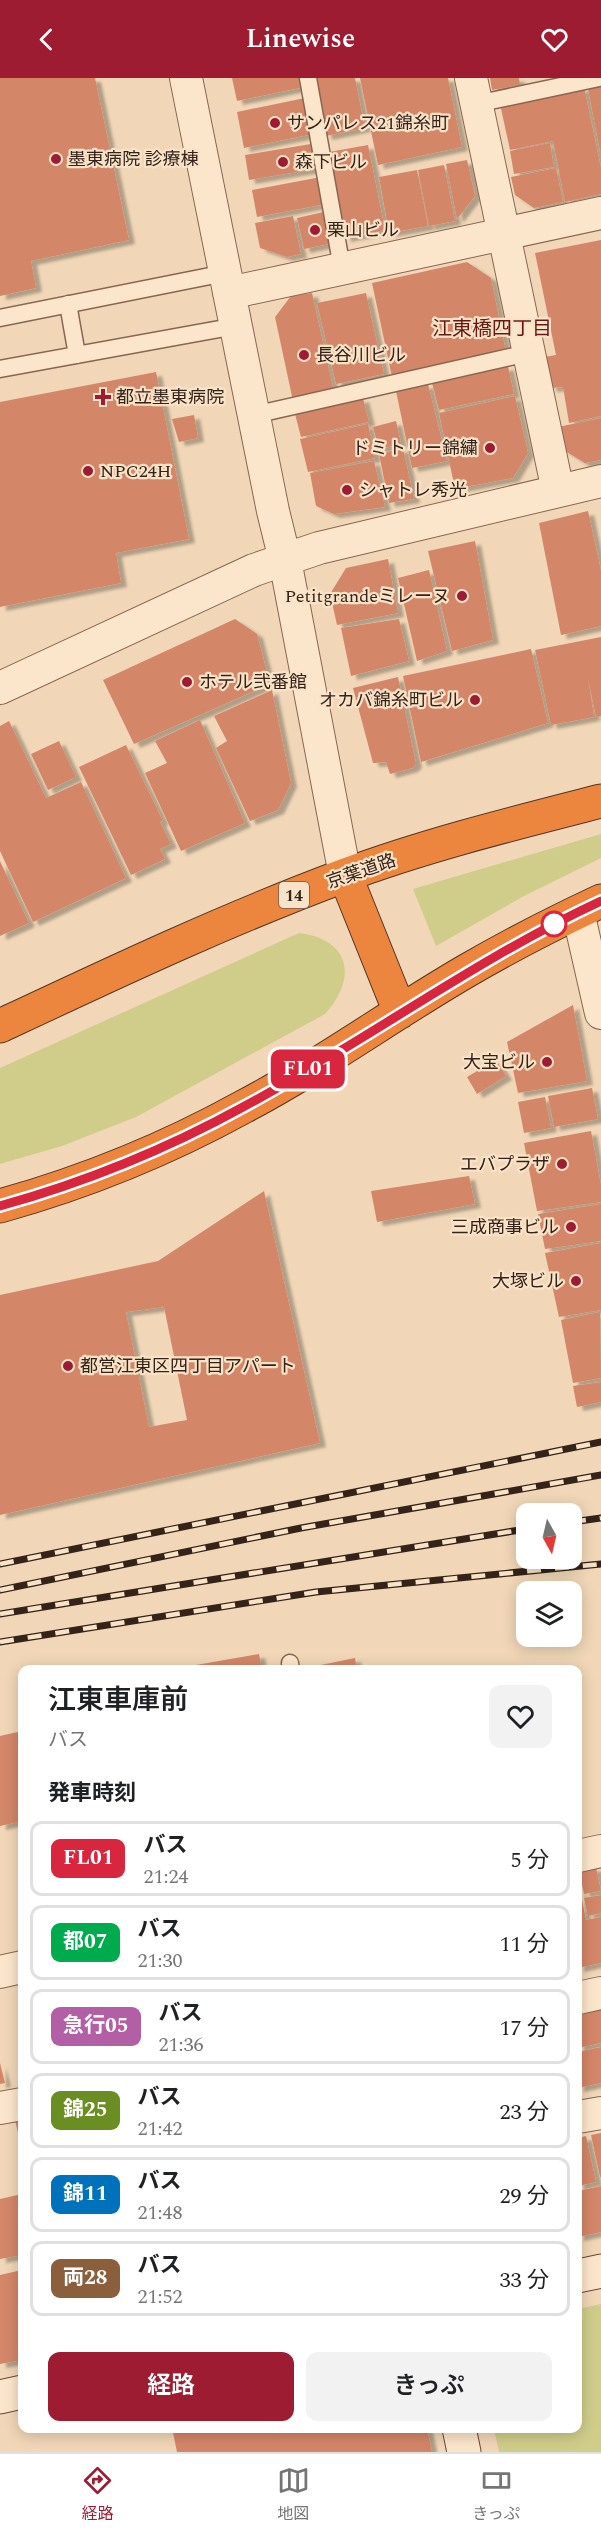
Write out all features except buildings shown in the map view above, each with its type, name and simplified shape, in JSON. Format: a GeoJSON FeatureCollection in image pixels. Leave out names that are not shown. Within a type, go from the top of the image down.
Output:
{"type":"FeatureCollection","features":[{"type":"Feature","properties":{"kind":"highway","name":"京葉道路"},"geometry":{"type":"LineString","coordinates":[[0,1026],[192,935],[345,875],[532,819],[601,801]]}},
{"type":"Feature","properties":{"kind":"highway"},"geometry":{"type":"LineString","coordinates":[[345,875],[400,1012]]}},
{"type":"Feature","properties":{"kind":"highway"},"geometry":{"type":"LineString","coordinates":[[0,1206],[60,1189],[124,1166],[186,1137],[245,1106],[467,970],[590,907]]}},
{"type":"Feature","properties":{"kind":"street"},"geometry":{"type":"LineString","coordinates":[[186,78],[285,560],[345,875]]}},
{"type":"Feature","properties":{"kind":"street"},"geometry":{"type":"LineString","coordinates":[[473,91],[558,491]]}},
{"type":"Feature","properties":{"kind":"street"},"geometry":{"type":"LineString","coordinates":[[227,283],[342,268],[601,213]]}},
{"type":"Feature","properties":{"kind":"street"},"geometry":{"type":"LineString","coordinates":[[0,688],[254,570],[319,548],[601,481]]}},
{"type":"Feature","properties":{"kind":"street"},"geometry":{"type":"LineString","coordinates":[[590,907],[601,1013]]}},
{"type":"Feature","properties":{"kind":"street"},"geometry":{"type":"LineString","coordinates":[[582,1855],[601,1851]]}},
{"type":"Feature","properties":{"kind":"street"},"geometry":{"type":"LineString","coordinates":[[0,1971],[18,1968]]}},
{"type":"Feature","properties":{"kind":"street"},"geometry":{"type":"LineString","coordinates":[[582,1997],[601,1993]]}},
{"type":"Feature","properties":{"kind":"street"},"geometry":{"type":"LineString","coordinates":[[0,2108],[18,2105]]}},
{"type":"Feature","properties":{"kind":"street"},"geometry":{"type":"LineString","coordinates":[[582,2116],[601,2112]]}},
{"type":"Feature","properties":{"kind":"street"},"geometry":{"type":"LineString","coordinates":[[582,2275],[601,2271]]}},
{"type":"Feature","properties":{"kind":"street"},"geometry":{"type":"LineString","coordinates":[[0,2397],[18,2393]]}},
{"type":"Feature","properties":{"kind":"street"},"geometry":{"type":"LineString","coordinates":[[460,2433],[464,2452]]}},
{"type":"Feature","properties":{"kind":"lane"},"geometry":{"type":"LineString","coordinates":[[308,78],[342,268]]}},
{"type":"Feature","properties":{"kind":"lane"},"geometry":{"type":"LineString","coordinates":[[473,91],[599,78]]}},
{"type":"Feature","properties":{"kind":"lane"},"geometry":{"type":"LineString","coordinates":[[0,318],[68,304],[227,283]]}},
{"type":"Feature","properties":{"kind":"lane"},"geometry":{"type":"LineString","coordinates":[[68,304],[77,355]]}},
{"type":"Feature","properties":{"kind":"lane"},"geometry":{"type":"LineString","coordinates":[[0,369],[236,326]]}},
{"type":"Feature","properties":{"kind":"lane"},"geometry":{"type":"LineString","coordinates":[[254,415],[528,353]]}},
{"type":"Feature","properties":{"kind":"shaded area"},"geometry":{"type":"Polygon","coordinates":[[[601,834],[601,858],[524,896],[436,946],[413,889],[601,834]]]}},
{"type":"Feature","properties":{"kind":"shaded area"},"geometry":{"type":"Polygon","coordinates":[[[299,933],[329,943],[344,962],[345,974],[342,987],[325,1014],[136,1117],[62,1146],[0,1164],[0,1068],[299,933]]]}},
{"type":"Feature","properties":{"kind":"shaded area"},"geometry":{"type":"Polygon","coordinates":[[[601,2304],[601,2452],[499,2452],[495,2433],[582,2433],[582,2308],[601,2304]]]}},
{"type":"Feature","properties":{"kind":"railway"},"geometry":{"type":"LineString","coordinates":[[0,1564],[601,1442]]}},
{"type":"Feature","properties":{"kind":"railway"},"geometry":{"type":"LineString","coordinates":[[0,1590],[301,1528],[601,1475]]}},
{"type":"Feature","properties":{"kind":"railway"},"geometry":{"type":"LineString","coordinates":[[582,1521],[601,1518]]}},
{"type":"Feature","properties":{"kind":"railway"},"geometry":{"type":"LineString","coordinates":[[0,1614],[516,1531]]}},
{"type":"Feature","properties":{"kind":"railway"},"geometry":{"type":"LineString","coordinates":[[0,1642],[316,1592],[601,1564]]}},
{"type":"Feature","properties":{"kind":"bus line","name":"FL01"},"geometry":{"type":"LineString","coordinates":[[0,1206],[60,1189],[124,1166],[186,1137],[245,1106],[333,1054],[467,970],[601,901]]}},
{"type":"Feature","properties":{"kind":"place","name":"サンパレス21錦糸町"},"geometry":{"type":"Point","coordinates":[275,123]}},
{"type":"Feature","properties":{"kind":"place","name":"墨東病院 診療棟"},"geometry":{"type":"Point","coordinates":[56,159]}},
{"type":"Feature","properties":{"kind":"place","name":"森下ビル"},"geometry":{"type":"Point","coordinates":[283,162]}},
{"type":"Feature","properties":{"kind":"place","name":"栗山ビル"},"geometry":{"type":"Point","coordinates":[315,230]}},
{"type":"Feature","properties":{"kind":"place","name":"長谷川ビル"},"geometry":{"type":"Point","coordinates":[304,355]}},
{"type":"Feature","properties":{"kind":"place","name":"都立墨東病院"},"geometry":{"type":"Point","coordinates":[103,397]}},
{"type":"Feature","properties":{"kind":"place","name":"ドミトリー錦繍"},"geometry":{"type":"Point","coordinates":[490,448]}},
{"type":"Feature","properties":{"kind":"place","name":"NPC24H"},"geometry":{"type":"Point","coordinates":[88,471]}},
{"type":"Feature","properties":{"kind":"place","name":"シャトレ秀光"},"geometry":{"type":"Point","coordinates":[347,490]}},
{"type":"Feature","properties":{"kind":"place","name":"Petitgrandeミレーヌ"},"geometry":{"type":"Point","coordinates":[462,596]}},
{"type":"Feature","properties":{"kind":"place","name":"ホテル弐番館"},"geometry":{"type":"Point","coordinates":[187,682]}},
{"type":"Feature","properties":{"kind":"place","name":"オカバ錦糸町ビル"},"geometry":{"type":"Point","coordinates":[475,700]}},
{"type":"Feature","properties":{"kind":"place","name":"大宝ビル"},"geometry":{"type":"Point","coordinates":[547,1062]}},
{"type":"Feature","properties":{"kind":"place","name":"エバプラザ"},"geometry":{"type":"Point","coordinates":[562,1164]}},
{"type":"Feature","properties":{"kind":"place","name":"三成商事ビル"},"geometry":{"type":"Point","coordinates":[571,1227]}},
{"type":"Feature","properties":{"kind":"place","name":"大塚ビル"},"geometry":{"type":"Point","coordinates":[576,1281]}},
{"type":"Feature","properties":{"kind":"place","name":"都営江東区四丁目アパート"},"geometry":{"type":"Point","coordinates":[68,1366]}},
{"type":"Feature","properties":{"kind":"district","name":"江東橋四丁目"},"geometry":{"type":"Point","coordinates":[492,328]}}]}
